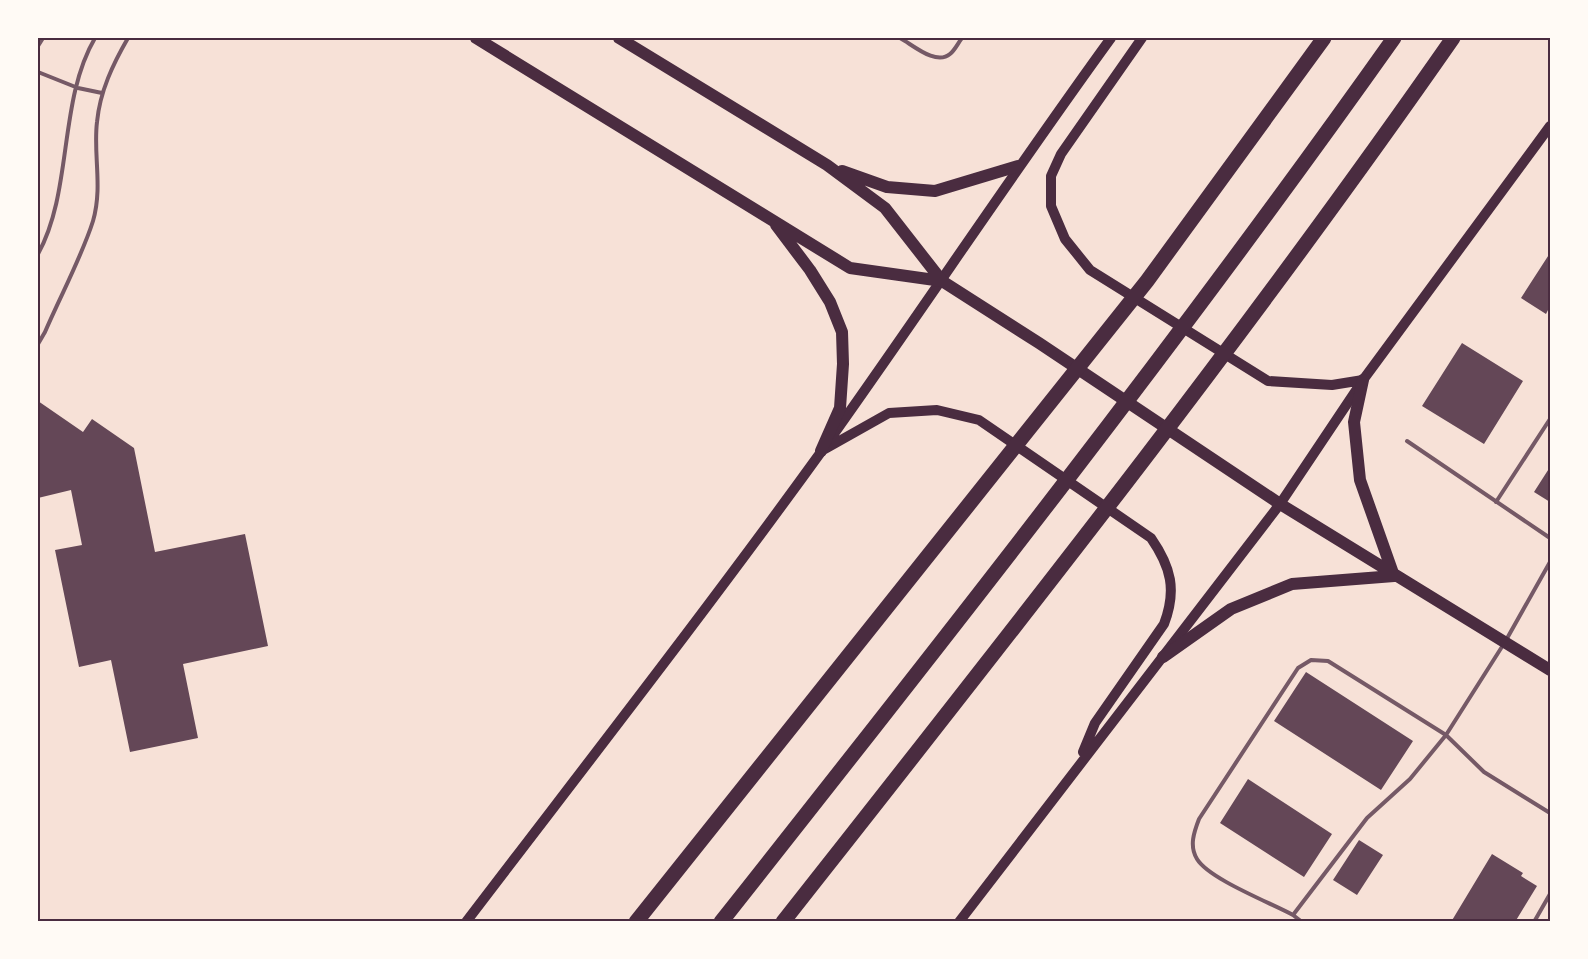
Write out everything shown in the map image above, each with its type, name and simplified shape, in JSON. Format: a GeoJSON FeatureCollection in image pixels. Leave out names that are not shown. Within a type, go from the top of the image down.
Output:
{"type":"FeatureCollection","features":[{"type":"Feature","properties":{"kind":"highway"},"geometry":{"type":"LineString","coordinates":[[636,922],[967,510],[1147,281],[1324,38]]}},
{"type":"Feature","properties":{"kind":"highway"},"geometry":{"type":"LineString","coordinates":[[721,922],[1021,541],[1193,313],[1394,38]]}},
{"type":"Feature","properties":{"kind":"highway"},"geometry":{"type":"LineString","coordinates":[[783,922],[1062,567],[1236,338],[1453,38]]}},
{"type":"Feature","properties":{"kind":"main road"},"geometry":{"type":"LineString","coordinates":[[476,38],[850,268],[942,281]]}},
{"type":"Feature","properties":{"kind":"main road"},"geometry":{"type":"LineString","coordinates":[[619,38],[827,165],[885,208],[942,281],[1040,343],[1280,504],[1394,576],[1550,667]]}},
{"type":"Feature","properties":{"kind":"main road"},"geometry":{"type":"LineString","coordinates":[[466,922],[736,568],[822,451],[942,281],[1018,166],[1111,38]]}},
{"type":"Feature","properties":{"kind":"main road"},"geometry":{"type":"LineString","coordinates":[[1142,38],[1061,154],[1051,176],[1051,206],[1065,239],[1090,270],[1268,381],[1332,385],[1363,380]]}},
{"type":"Feature","properties":{"kind":"main road"},"geometry":{"type":"LineString","coordinates":[[959,922],[1079,762],[1163,657],[1280,504],[1363,380],[1550,126]]}},
{"type":"Feature","properties":{"kind":"main road"},"geometry":{"type":"LineString","coordinates":[[827,165],[887,187],[935,191],[1018,166]]}},
{"type":"Feature","properties":{"kind":"main road"},"geometry":{"type":"LineString","coordinates":[[771,219],[810,270],[825,294],[842,332],[843,364],[840,408],[822,451]]}},
{"type":"Feature","properties":{"kind":"main road"},"geometry":{"type":"LineString","coordinates":[[1363,380],[1354,422],[1360,480],[1394,576]]}},
{"type":"Feature","properties":{"kind":"main road"},"geometry":{"type":"LineString","coordinates":[[822,451],[889,413],[936,410],[979,420],[1150,538],[1161,552],[1171,582],[1171,605],[1164,624],[1095,723],[1079,762]]}},
{"type":"Feature","properties":{"kind":"main road"},"geometry":{"type":"LineString","coordinates":[[1163,657],[1231,609],[1292,584],[1394,576]]}},
{"type":"Feature","properties":{"kind":"lane"},"geometry":{"type":"LineString","coordinates":[[38,46],[43,38]]}},
{"type":"Feature","properties":{"kind":"lane"},"geometry":{"type":"LineString","coordinates":[[38,254],[56,204],[69,119],[85,55],[95,38]]}},
{"type":"Feature","properties":{"kind":"lane"},"geometry":{"type":"LineString","coordinates":[[38,344],[45,332],[93,220],[99,174],[97,124],[102,93],[115,61],[128,38]]}},
{"type":"Feature","properties":{"kind":"lane"},"geometry":{"type":"LineString","coordinates":[[900,38],[931,56],[944,58],[951,54],[962,38]]}},
{"type":"Feature","properties":{"kind":"lane"},"geometry":{"type":"LineString","coordinates":[[38,72],[78,88],[102,93]]}},
{"type":"Feature","properties":{"kind":"lane"},"geometry":{"type":"LineString","coordinates":[[1496,502],[1550,419]]}},
{"type":"Feature","properties":{"kind":"lane"},"geometry":{"type":"LineString","coordinates":[[1407,441],[1550,538]]}},
{"type":"Feature","properties":{"kind":"lane"},"geometry":{"type":"LineString","coordinates":[[1293,915],[1367,818],[1410,779],[1446,735],[1505,642],[1550,562]]}},
{"type":"Feature","properties":{"kind":"lane"},"geometry":{"type":"LineString","coordinates":[[1302,922],[1293,915],[1213,874],[1197,859],[1192,838],[1199,819],[1298,668],[1311,660],[1328,661],[1446,735],[1484,772],[1550,812]]}},
{"type":"Feature","properties":{"kind":"lane"},"geometry":{"type":"LineString","coordinates":[[1534,922],[1550,894]]}},
{"type":"Feature","properties":{"kind":"building"},"geometry":{"type":"Polygon","coordinates":[[[1550,253],[1550,306],[1546,314],[1521,298],[1550,253]]]}},
{"type":"Feature","properties":{"kind":"building"},"geometry":{"type":"Polygon","coordinates":[[[1462,343],[1523,381],[1484,444],[1422,406],[1462,343]]]}},
{"type":"Feature","properties":{"kind":"building"},"geometry":{"type":"Polygon","coordinates":[[[38,401],[83,432],[92,419],[134,448],[155,552],[245,534],[268,646],[183,664],[198,738],[130,752],[111,660],[79,667],[55,550],[82,545],[71,490],[38,498],[38,401]]]}},
{"type":"Feature","properties":{"kind":"building"},"geometry":{"type":"Polygon","coordinates":[[[1550,467],[1550,502],[1534,492],[1550,467]]]}},
{"type":"Feature","properties":{"kind":"building"},"geometry":{"type":"Polygon","coordinates":[[[1306,672],[1413,741],[1381,790],[1274,721],[1306,672]]]}},
{"type":"Feature","properties":{"kind":"building"},"geometry":{"type":"Polygon","coordinates":[[[1248,779],[1332,834],[1304,877],[1220,823],[1248,779]]]}},
{"type":"Feature","properties":{"kind":"building"},"geometry":{"type":"Polygon","coordinates":[[[1359,840],[1383,855],[1357,895],[1333,880],[1359,840]]]}},
{"type":"Feature","properties":{"kind":"building"},"geometry":{"type":"Polygon","coordinates":[[[1492,854],[1523,873],[1521,876],[1537,886],[1515,922],[1451,922],[1492,854]]]}}]}
